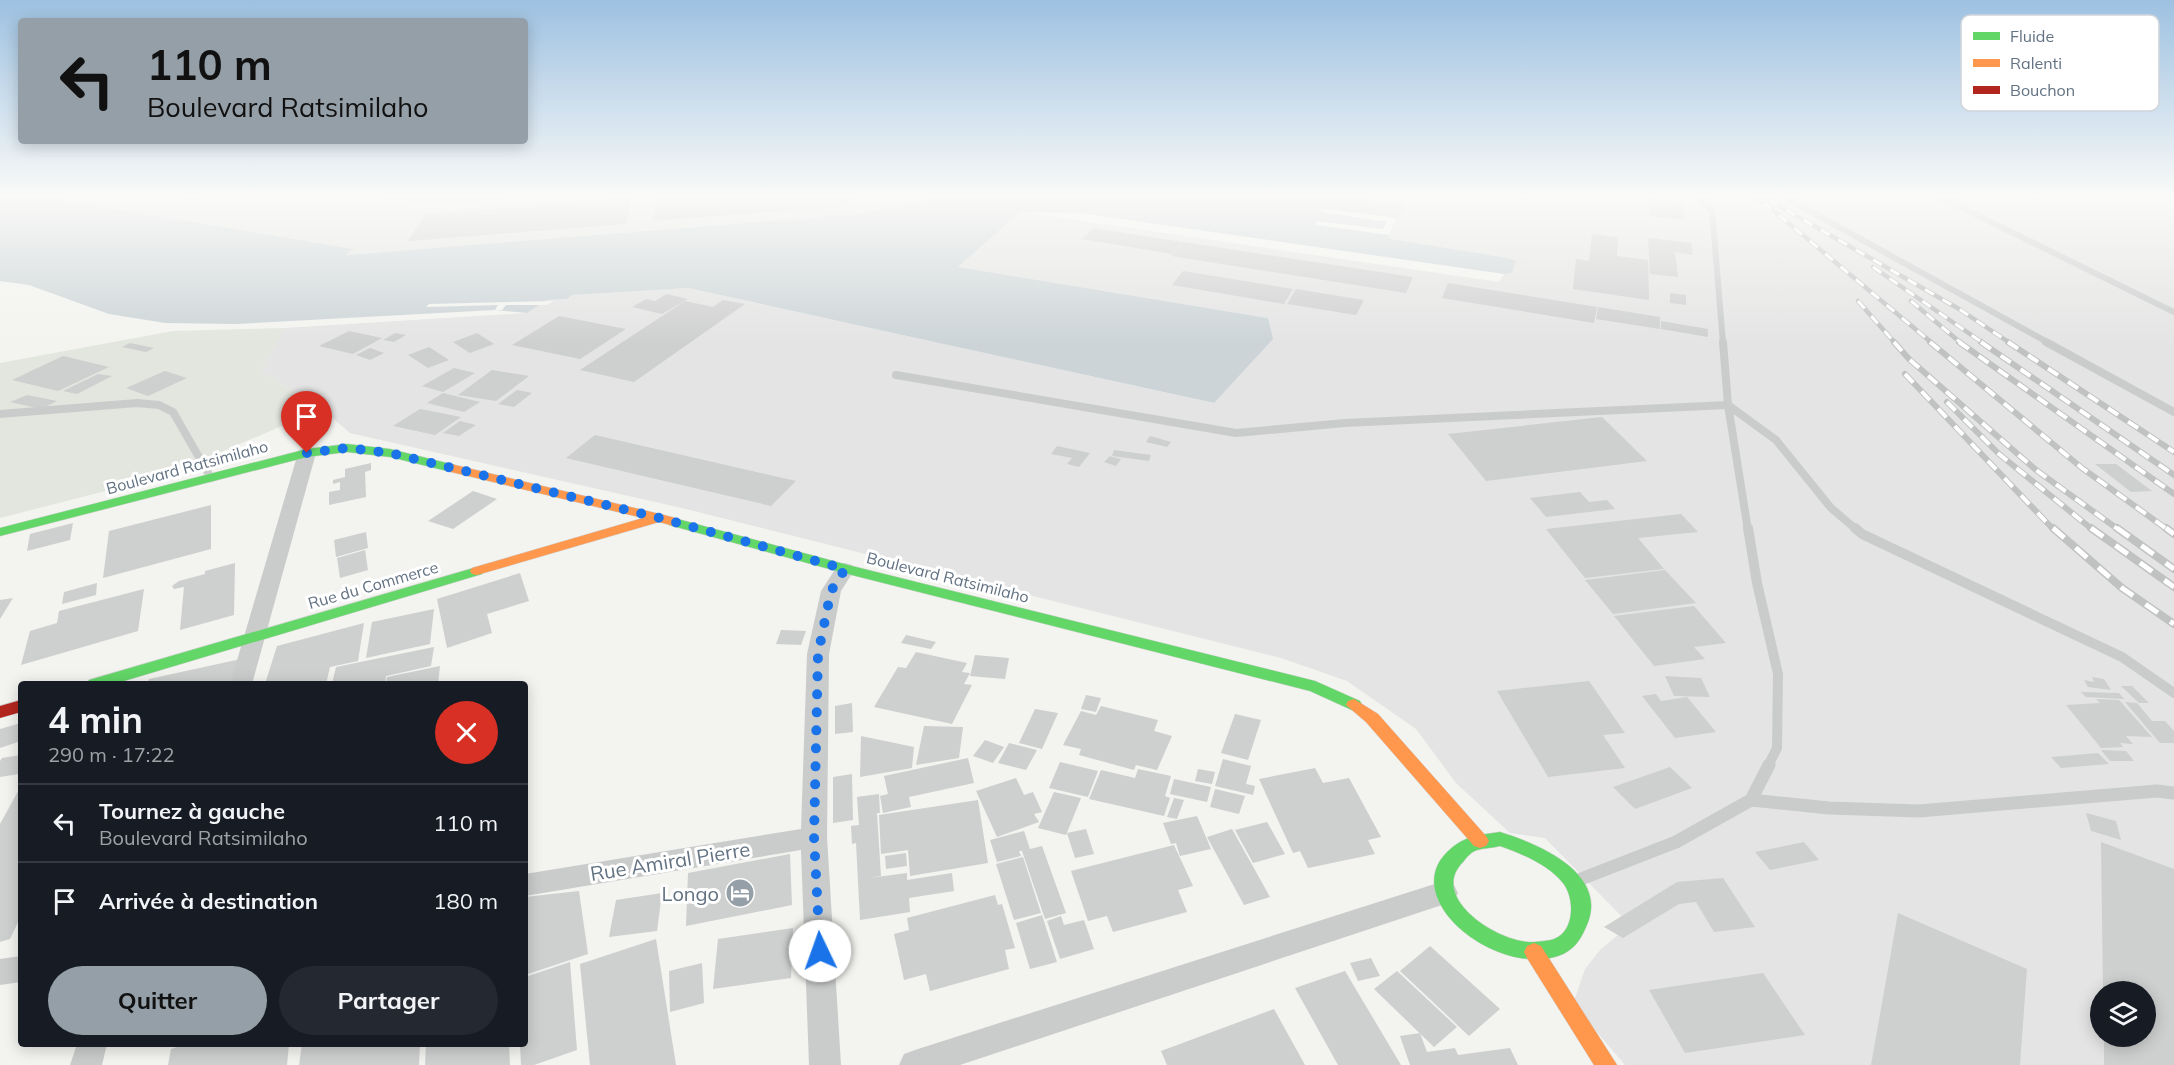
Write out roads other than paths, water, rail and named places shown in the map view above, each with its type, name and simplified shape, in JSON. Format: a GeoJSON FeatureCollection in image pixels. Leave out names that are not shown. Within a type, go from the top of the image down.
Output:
{"type":"FeatureCollection","features":[{"type":"Feature","properties":{"kind":"main road","name":"Boulevard Ratsimilaho"},"geometry":{"type":"LineString","coordinates":[[0,532],[307,453],[347,448],[390,453],[660,518],[845,569],[1315,687],[1347,700],[1372,718],[1480,841]]}},
{"type":"Feature","properties":{"kind":"main road","name":"Rue du Commerce"},"geometry":{"type":"LineString","coordinates":[[105,681],[660,518]]}},
{"type":"Feature","properties":{"kind":"main road"},"geometry":{"type":"LineString","coordinates":[[0,712],[18,707]]}},
{"type":"Feature","properties":{"kind":"main road"},"geometry":{"type":"LineString","coordinates":[[1500,839],[1520,843],[1541,853],[1559,866],[1573,882],[1580,902],[1581,921],[1572,937],[1556,948],[1534,952],[1511,950],[1481,937],[1468,928],[1453,912],[1444,893],[1443,875],[1449,859],[1462,848],[1480,841],[1500,839]]}},
{"type":"Feature","properties":{"kind":"main road"},"geometry":{"type":"LineString","coordinates":[[1534,952],[1606,1065]]}},
{"type":"Feature","properties":{"kind":"street"},"geometry":{"type":"LineString","coordinates":[[242,681],[307,453]]}},
{"type":"Feature","properties":{"kind":"street"},"geometry":{"type":"LineString","coordinates":[[825,1065],[814,837],[818,654],[831,591],[845,569]]}},
{"type":"Feature","properties":{"kind":"street","name":"Rue Amiral Pierre"},"geometry":{"type":"LineString","coordinates":[[528,885],[814,837]]}},
{"type":"Feature","properties":{"kind":"street"},"geometry":{"type":"LineString","coordinates":[[915,1065],[1444,893]]}},
{"type":"Feature","properties":{"kind":"street"},"geometry":{"type":"LineString","coordinates":[[0,972],[18,969]]}},
{"type":"Feature","properties":{"kind":"street"},"geometry":{"type":"LineString","coordinates":[[86,1065],[91,1047]]}},
{"type":"Feature","properties":{"kind":"lane"},"geometry":{"type":"LineString","coordinates":[[1573,882],[1676,842],[1751,800],[1777,748],[1778,674],[1757,584],[1728,405],[1715,245]]}},
{"type":"Feature","properties":{"kind":"lane"},"geometry":{"type":"LineString","coordinates":[[1871,245],[2174,412]]}},
{"type":"Feature","properties":{"kind":"lane"},"geometry":{"type":"LineString","coordinates":[[2037,245],[2174,312]]}},
{"type":"Feature","properties":{"kind":"lane"},"geometry":{"type":"LineString","coordinates":[[896,375],[1236,433],[1345,423],[1728,405],[1776,440],[1831,508],[1862,534],[2122,657],[2174,693]]}},
{"type":"Feature","properties":{"kind":"lane"},"geometry":{"type":"LineString","coordinates":[[0,414],[137,403],[159,405],[173,412],[212,478]]}},
{"type":"Feature","properties":{"kind":"lane"},"geometry":{"type":"LineString","coordinates":[[1751,800],[1829,808],[1919,811],[2157,791],[2174,793]]}},
{"type":"Feature","properties":{"kind":"railway"},"geometry":{"type":"LineString","coordinates":[[1814,245],[1932,343]]}},
{"type":"Feature","properties":{"kind":"railway"},"geometry":{"type":"LineString","coordinates":[[1847,245],[1959,309],[2010,343]]}},
{"type":"Feature","properties":{"kind":"railway"},"geometry":{"type":"LineString","coordinates":[[1873,267],[1983,343]]}},
{"type":"Feature","properties":{"kind":"railway"},"geometry":{"type":"LineString","coordinates":[[1858,301],[1895,343]]}},
{"type":"Feature","properties":{"kind":"railway"},"geometry":{"type":"LineString","coordinates":[[1911,301],[1961,343]]}},
{"type":"Feature","properties":{"kind":"railway"},"geometry":{"type":"LineString","coordinates":[[1894,342],[1909,359],[2036,470],[2119,530]]}},
{"type":"Feature","properties":{"kind":"railway"},"geometry":{"type":"LineString","coordinates":[[1930,342],[2082,468],[2168,530]]}},
{"type":"Feature","properties":{"kind":"railway"},"geometry":{"type":"LineString","coordinates":[[1959,342],[2174,494]]}},
{"type":"Feature","properties":{"kind":"railway"},"geometry":{"type":"LineString","coordinates":[[1981,342],[2174,475]]}},
{"type":"Feature","properties":{"kind":"railway"},"geometry":{"type":"LineString","coordinates":[[2008,342],[2174,452]]}},
{"type":"Feature","properties":{"kind":"railway"},"geometry":{"type":"LineString","coordinates":[[1905,374],[2054,530]]}},
{"type":"Feature","properties":{"kind":"railway"},"geometry":{"type":"LineString","coordinates":[[1947,402],[1999,454],[2093,530]]}},
{"type":"Feature","properties":{"kind":"railway"},"geometry":{"type":"LineString","coordinates":[[2053,528],[2122,588],[2174,624]]}},
{"type":"Feature","properties":{"kind":"railway"},"geometry":{"type":"LineString","coordinates":[[2091,528],[2174,587]]}},
{"type":"Feature","properties":{"kind":"railway"},"geometry":{"type":"LineString","coordinates":[[2117,528],[2174,569]]}},
{"type":"Feature","properties":{"kind":"railway"},"geometry":{"type":"LineString","coordinates":[[2166,528],[2174,534]]}},
{"type":"Feature","properties":{"kind":"place","name":"Longo"},"geometry":{"type":"Point","coordinates":[740,893]}}]}
